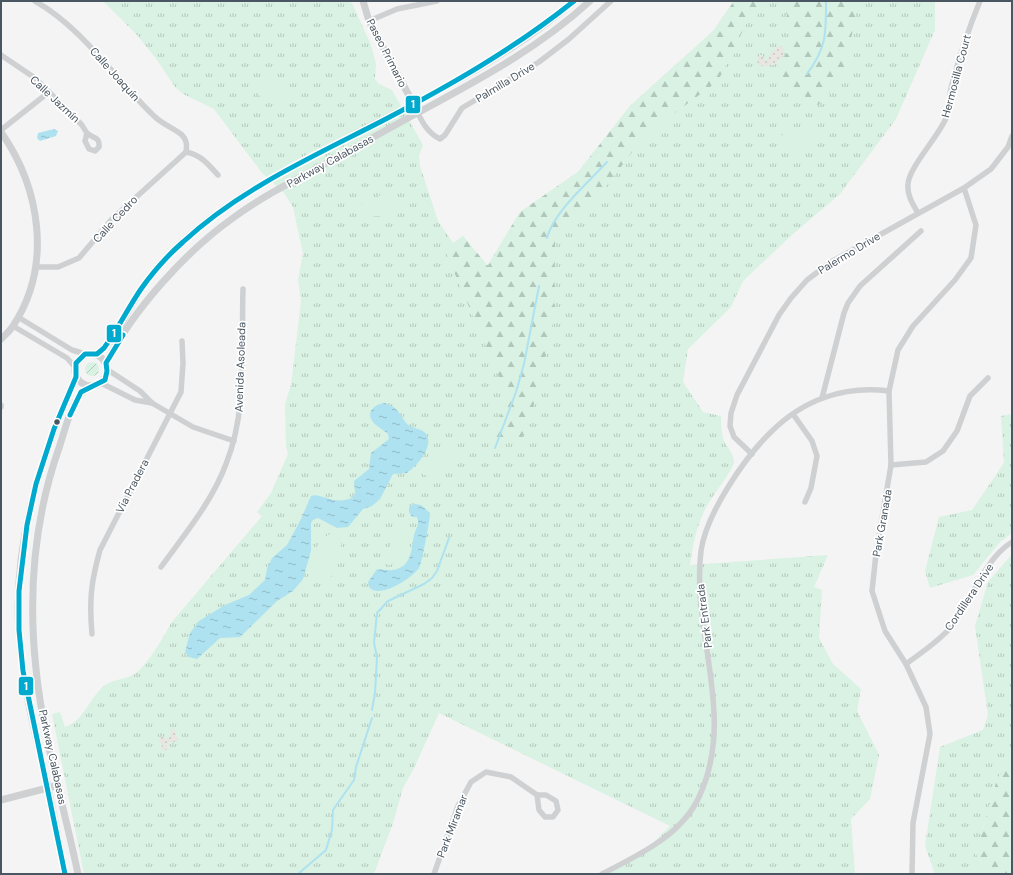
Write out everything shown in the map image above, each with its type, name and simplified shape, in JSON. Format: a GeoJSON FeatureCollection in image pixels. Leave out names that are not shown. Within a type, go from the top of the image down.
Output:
{"type":"FeatureCollection","features":[{"type":"Feature","properties":{"kind":"street","name":"Calle Joaquín"},"geometry":{"type":"LineString","coordinates":[[35,1],[63,20],[81,37],[154,117],[182,135],[187,142],[186,152]]}},
{"type":"Feature","properties":{"kind":"street","name":"Paseo Primario"},"geometry":{"type":"LineString","coordinates":[[363,1],[369,21],[413,103]]}},
{"type":"Feature","properties":{"kind":"street"},"geometry":{"type":"LineString","coordinates":[[369,21],[397,9],[437,1]]}},
{"type":"Feature","properties":{"kind":"street","name":"Parkway Calabasas"},"geometry":{"type":"LineString","coordinates":[[97,354],[110,340],[142,288],[154,272],[188,238],[213,217],[262,184],[413,103],[507,50],[533,34],[574,1]]}},
{"type":"Feature","properties":{"kind":"street","name":"Parkway Calabasas"},"geometry":{"type":"LineString","coordinates":[[107,366],[122,336],[163,283],[186,258],[233,218],[274,192],[492,73],[529,50],[557,30],[590,1]]}},
{"type":"Feature","properties":{"kind":"street","name":"Palmilla Drive"},"geometry":{"type":"LineString","coordinates":[[413,103],[426,127],[433,135],[440,139],[445,135],[462,108],[539,62],[569,39],[612,1]]}},
{"type":"Feature","properties":{"kind":"street","name":"Hermosilla Court"},"geometry":{"type":"LineString","coordinates":[[918,212],[909,197],[908,183],[914,168],[926,152],[947,118],[950,91],[961,52],[980,1]]}},
{"type":"Feature","properties":{"kind":"street","name":"Calle Jazmín"},"geometry":{"type":"LineString","coordinates":[[1,55],[35,78],[81,124],[87,133]]}},
{"type":"Feature","properties":{"kind":"street"},"geometry":{"type":"LineString","coordinates":[[1,339],[13,326],[27,298],[37,267],[37,230],[34,206],[22,169],[14,151],[1,131],[49,92]]}},
{"type":"Feature","properties":{"kind":"street","name":"Palermo Drive"},"geometry":{"type":"LineString","coordinates":[[752,454],[734,437],[730,426],[731,413],[737,396],[779,315],[807,280],[831,262],[918,212],[964,188],[991,169],[1008,147],[1012,136]]}},
{"type":"Feature","properties":{"kind":"street"},"geometry":{"type":"LineString","coordinates":[[186,152],[196,154],[204,159],[218,175]]}},
{"type":"Feature","properties":{"kind":"street","name":"Calle Cedro"},"geometry":{"type":"LineString","coordinates":[[37,267],[58,267],[79,258],[112,219],[186,152]]}},
{"type":"Feature","properties":{"kind":"street","name":"Park Granada"},"geometry":{"type":"LineString","coordinates":[[912,874],[913,823],[930,734],[926,707],[906,664],[885,631],[872,591],[876,554],[891,465],[889,390],[898,350],[913,326],[955,280],[971,258],[976,225],[964,188]]}},
{"type":"Feature","properties":{"kind":"street"},"geometry":{"type":"LineString","coordinates":[[822,398],[844,313],[848,303],[860,286],[921,231]]}},
{"type":"Feature","properties":{"kind":"street","name":"Avenida Asoleada"},"geometry":{"type":"LineString","coordinates":[[162,567],[214,491],[226,465],[234,440],[240,405],[243,290]]}},
{"type":"Feature","properties":{"kind":"street"},"geometry":{"type":"LineString","coordinates":[[18,317],[72,350],[86,354],[97,354],[107,366],[147,396],[152,403],[170,414],[200,430],[234,440]]}},
{"type":"Feature","properties":{"kind":"street"},"geometry":{"type":"LineString","coordinates":[[13,326],[67,358],[74,368],[76,377],[79,381],[89,386],[101,383],[105,378],[107,366]]}},
{"type":"Feature","properties":{"kind":"street","name":"Via Pradera"},"geometry":{"type":"LineString","coordinates":[[92,634],[89,605],[92,577],[100,550],[170,414],[183,384],[182,341]]}},
{"type":"Feature","properties":{"kind":"street"},"geometry":{"type":"LineString","coordinates":[[74,368],[78,359],[86,354]]}},
{"type":"Feature","properties":{"kind":"street","name":"Parkway Calabasas"},"geometry":{"type":"LineString","coordinates":[[65,874],[23,671],[19,630],[19,591],[27,525],[36,484],[54,429],[76,377]]}},
{"type":"Feature","properties":{"kind":"street"},"geometry":{"type":"LineString","coordinates":[[891,465],[926,462],[943,451],[957,431],[970,396],[988,378]]}},
{"type":"Feature","properties":{"kind":"street"},"geometry":{"type":"LineString","coordinates":[[101,383],[143,403],[152,403]]}},
{"type":"Feature","properties":{"kind":"street"},"geometry":{"type":"LineString","coordinates":[[124,395],[130,391],[130,384]]}},
{"type":"Feature","properties":{"kind":"street","name":"Parkway Calabasas"},"geometry":{"type":"LineString","coordinates":[[78,874],[44,719],[36,670],[32,615],[33,572],[37,536],[46,492],[56,455],[77,397],[89,386]]}},
{"type":"Feature","properties":{"kind":"street","name":"Park Entrada"},"geometry":{"type":"LineString","coordinates":[[602,874],[645,851],[670,833],[692,811],[704,783],[714,748],[716,729],[711,665],[699,586],[701,549],[709,522],[740,469],[777,426],[811,402],[855,389],[889,390]]}},
{"type":"Feature","properties":{"kind":"street"},"geometry":{"type":"LineString","coordinates":[[793,414],[812,440],[817,456],[811,488],[805,502]]}},
{"type":"Feature","properties":{"kind":"street","name":"Cordillera Drive"},"geometry":{"type":"LineString","coordinates":[[906,664],[938,641],[952,626],[983,574],[1004,547],[1012,542]]}},
{"type":"Feature","properties":{"kind":"street","name":"Park Miramar"},"geometry":{"type":"LineString","coordinates":[[434,874],[458,806],[471,782],[486,772],[511,777],[537,795],[546,795],[556,801],[558,810],[553,817],[545,817],[539,810],[537,795]]}},
{"type":"Feature","properties":{"kind":"street"},"geometry":{"type":"LineString","coordinates":[[1,800],[59,785]]}},
{"type":"Feature","properties":{"kind":"green space"},"geometry":{"type":"Polygon","coordinates":[[[103,1],[343,1],[352,3],[371,45],[376,64],[375,79],[379,84],[392,90],[423,145],[419,156],[420,166],[438,221],[453,243],[463,236],[487,266],[520,212],[578,172],[630,106],[713,31],[734,1],[935,1],[935,30],[896,119],[840,194],[793,234],[743,281],[731,307],[688,349],[683,382],[703,412],[721,416],[723,438],[733,456],[734,462],[730,471],[708,504],[698,526],[690,565],[828,555],[814,587],[822,590],[819,638],[833,664],[861,689],[857,711],[879,755],[870,799],[851,819],[855,874],[602,874],[645,851],[670,826],[439,713],[414,768],[403,788],[393,823],[374,874],[84,874],[52,714],[60,712],[65,727],[72,724],[82,715],[94,697],[104,686],[111,682],[130,677],[138,672],[154,651],[171,623],[262,516],[257,512],[271,493],[288,454],[286,446],[285,404],[291,385],[301,302],[298,279],[303,254],[293,207],[284,193],[262,173],[214,109],[183,94],[175,87],[157,60],[137,35],[103,1]]]}},
{"type":"Feature","properties":{"kind":"green space"},"geometry":{"type":"Polygon","coordinates":[[[734,1],[771,1],[753,10],[718,81],[645,135],[599,196],[555,236],[554,321],[531,416],[520,442],[491,439],[508,398],[446,253],[453,243],[463,236],[488,266],[520,212],[578,172],[630,106],[713,31],[734,1]]]}},
{"type":"Feature","properties":{"kind":"green space"},"geometry":{"type":"Polygon","coordinates":[[[785,1],[858,1],[848,56],[853,66],[818,105],[772,75],[791,47],[785,1]]]}},
{"type":"Feature","properties":{"kind":"green space"},"geometry":{"type":"Polygon","coordinates":[[[270,78],[288,87],[292,97],[290,102],[285,104],[272,103],[261,97],[255,87],[255,81],[270,78]]]}},
{"type":"Feature","properties":{"kind":"green space"},"geometry":{"type":"Polygon","coordinates":[[[796,127],[811,127],[817,132],[817,137],[812,144],[805,149],[793,152],[784,146],[781,138],[785,130],[796,127]]]}},
{"type":"Feature","properties":{"kind":"green space"},"geometry":{"type":"Polygon","coordinates":[[[384,191],[392,192],[397,195],[399,200],[395,208],[385,215],[380,216],[375,216],[365,211],[362,207],[362,203],[368,197],[377,198],[384,191]]]}},
{"type":"Feature","properties":{"kind":"green space"},"geometry":{"type":"Polygon","coordinates":[[[89,362],[95,362],[99,366],[99,372],[95,376],[89,376],[85,372],[85,366],[89,362]]]}},
{"type":"Feature","properties":{"kind":"green space"},"geometry":{"type":"Polygon","coordinates":[[[1012,414],[1012,533],[1000,542],[973,575],[930,588],[925,571],[939,517],[972,510],[1004,463],[1001,416],[1012,414]]]}},
{"type":"Feature","properties":{"kind":"green space"},"geometry":{"type":"Polygon","coordinates":[[[447,446],[455,452],[456,457],[453,465],[437,480],[429,479],[423,473],[423,463],[434,452],[447,446]]]}},
{"type":"Feature","properties":{"kind":"green space"},"geometry":{"type":"Polygon","coordinates":[[[399,530],[405,530],[410,535],[407,557],[399,563],[388,565],[383,558],[399,530]]]}},
{"type":"Feature","properties":{"kind":"green space"},"geometry":{"type":"Polygon","coordinates":[[[330,534],[335,535],[340,539],[341,546],[335,570],[327,581],[319,578],[314,573],[312,559],[318,544],[330,534]]]}},
{"type":"Feature","properties":{"kind":"green space"},"geometry":{"type":"Polygon","coordinates":[[[1012,554],[1012,758],[997,779],[976,853],[986,874],[935,874],[925,846],[940,747],[983,730],[988,715],[975,626],[988,582],[1012,554]]]}},
{"type":"Feature","properties":{"kind":"green space"},"geometry":{"type":"Polygon","coordinates":[[[1012,758],[1012,874],[986,874],[976,853],[997,779],[1012,758]]]}},
{"type":"Feature","properties":{"kind":"sand"},"geometry":{"type":"Polygon","coordinates":[[[781,46],[784,49],[784,55],[774,65],[763,66],[757,64],[759,55],[762,55],[766,61],[770,56],[771,51],[776,50],[776,47],[781,46]]]}},
{"type":"Feature","properties":{"kind":"sand"},"geometry":{"type":"Polygon","coordinates":[[[171,729],[174,729],[178,740],[176,742],[169,742],[167,744],[169,749],[162,751],[162,745],[158,740],[162,736],[166,739],[170,737],[171,729]]]}},
{"type":"Feature","properties":{"kind":"water"},"geometry":{"type":"Polygon","coordinates":[[[54,129],[58,131],[56,136],[40,141],[37,138],[38,133],[54,129]]]}},
{"type":"Feature","properties":{"kind":"water"},"geometry":{"type":"Polygon","coordinates":[[[385,403],[396,409],[409,426],[426,434],[428,444],[423,456],[407,473],[393,474],[380,499],[372,506],[363,509],[348,527],[337,528],[318,518],[313,520],[311,523],[311,551],[303,579],[293,591],[277,601],[240,637],[220,638],[197,659],[189,657],[185,652],[190,633],[199,621],[225,605],[249,595],[265,580],[267,569],[272,558],[287,545],[311,496],[315,495],[334,500],[346,500],[353,497],[355,493],[354,481],[369,469],[371,453],[389,439],[388,434],[373,422],[370,415],[372,409],[385,403]]]}},
{"type":"Feature","properties":{"kind":"water"},"geometry":{"type":"Polygon","coordinates":[[[413,504],[421,505],[430,513],[426,541],[419,568],[410,577],[395,586],[380,591],[374,590],[369,587],[368,582],[377,569],[391,570],[399,568],[407,562],[410,557],[418,522],[417,517],[412,517],[409,512],[409,507],[413,504]]]}},
{"type":"Feature","properties":{"kind":"waterway"},"geometry":{"type":"LineString","coordinates":[[807,74],[814,64],[822,47],[826,22],[826,1]]}},
{"type":"Feature","properties":{"kind":"waterway"},"geometry":{"type":"LineString","coordinates":[[547,238],[551,228],[564,208],[607,162]]}},
{"type":"Feature","properties":{"kind":"waterway"},"geometry":{"type":"LineString","coordinates":[[495,448],[516,392],[524,364],[539,286]]}},
{"type":"Feature","properties":{"kind":"waterway"},"geometry":{"type":"LineString","coordinates":[[372,710],[375,693],[377,657],[374,643],[377,613],[388,601],[424,584],[432,578],[437,571],[449,538]]}},
{"type":"Feature","properties":{"kind":"waterway"},"geometry":{"type":"LineString","coordinates":[[298,874],[326,850],[332,830],[333,810],[354,780],[356,767],[372,718]]}},
{"type":"Feature","properties":{"kind":"transit line","name":"1"},"geometry":{"type":"LineString","coordinates":[[65,874],[23,671],[19,630],[19,591],[27,525],[36,484],[54,429],[76,377],[76,363],[85,354],[97,354],[104,348],[150,276],[171,253],[205,223],[253,190],[278,175],[407,108],[481,66],[551,19],[574,1]]}},
{"type":"Feature","properties":{"kind":"transit line","name":"1"},"geometry":{"type":"LineString","coordinates":[[70,415],[81,392],[105,380],[107,371],[106,363],[123,335]]}}]}
